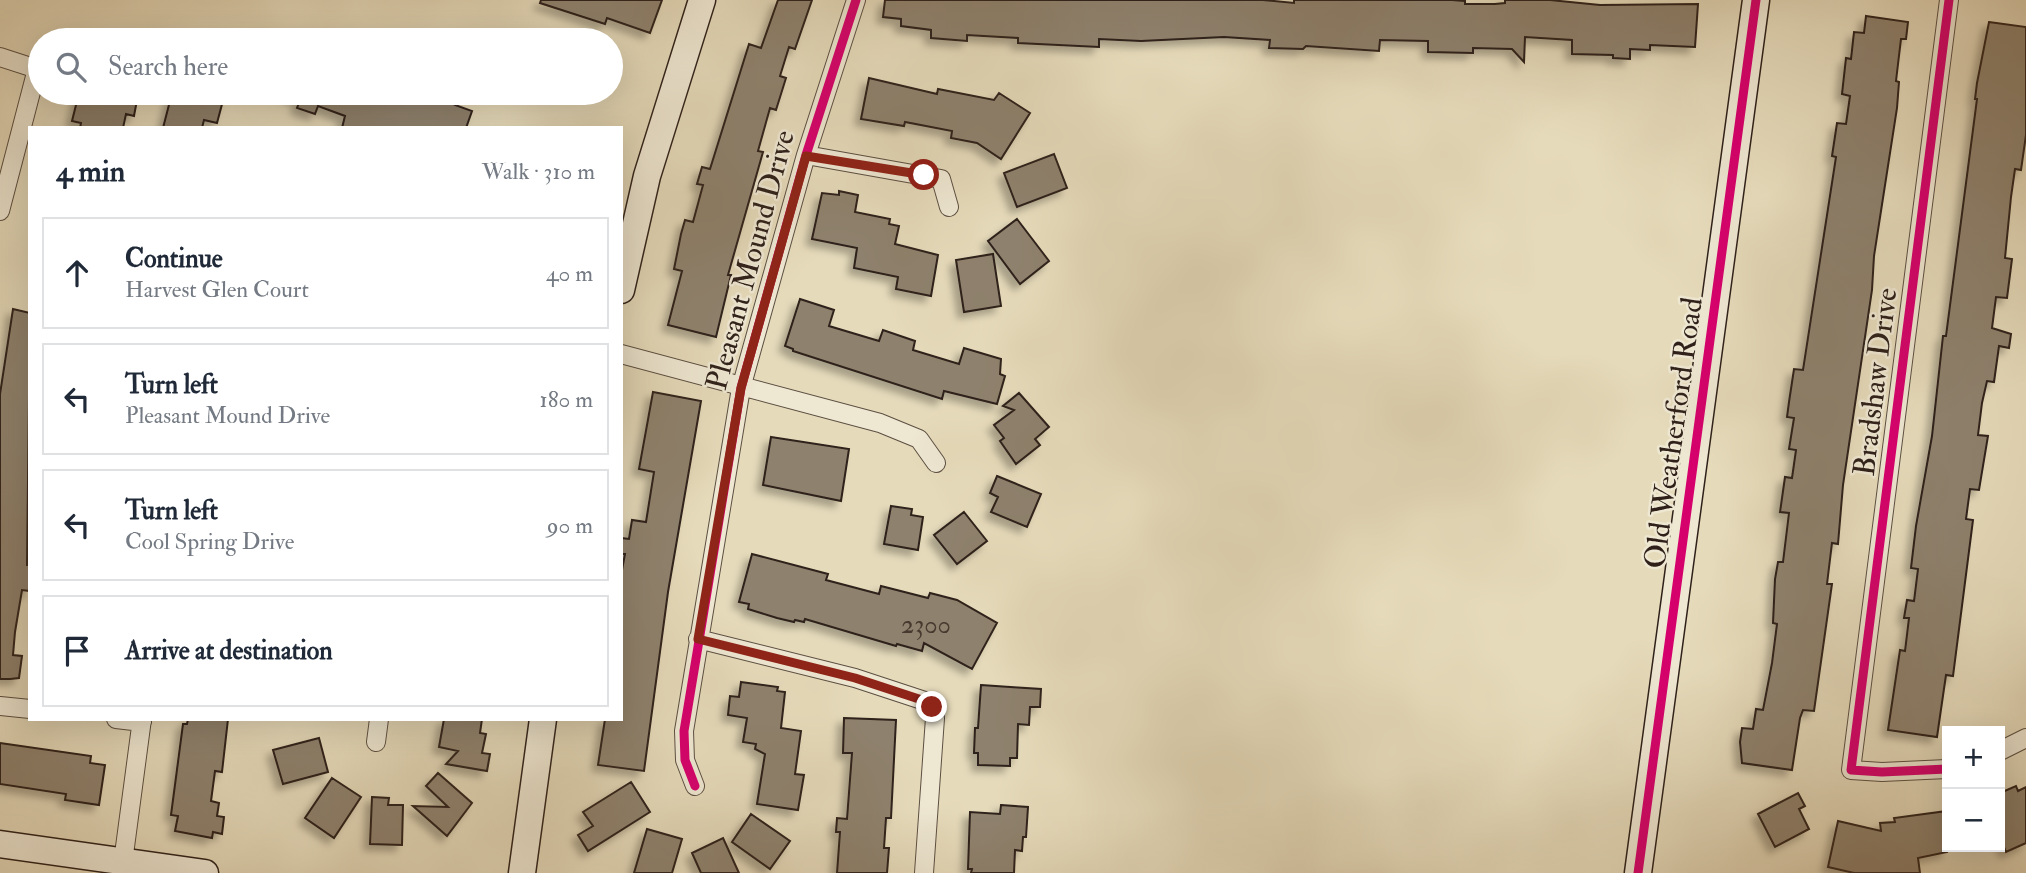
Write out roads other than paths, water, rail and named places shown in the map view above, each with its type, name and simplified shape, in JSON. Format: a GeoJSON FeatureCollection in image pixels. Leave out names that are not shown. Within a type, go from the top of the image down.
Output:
{"type":"FeatureCollection","features":[{"type":"Feature","properties":{"kind":"street"},"geometry":{"type":"LineString","coordinates":[[623,281],[647,176],[702,0]]}},
{"type":"Feature","properties":{"kind":"street","name":"Pleasant Mound Drive"},"geometry":{"type":"LineString","coordinates":[[695,786],[685,760],[684,731],[741,388],[806,156],[856,0]]}},
{"type":"Feature","properties":{"kind":"street","name":"Old Weatherford Road"},"geometry":{"type":"LineString","coordinates":[[1638,873],[1756,0]]}},
{"type":"Feature","properties":{"kind":"street","name":"Bradshaw Drive"},"geometry":{"type":"LineString","coordinates":[[1942,769],[1882,772],[1851,770],[1949,0]]}},
{"type":"Feature","properties":{"kind":"street"},"geometry":{"type":"LineString","coordinates":[[0,57],[28,66]]}},
{"type":"Feature","properties":{"kind":"street"},"geometry":{"type":"LineString","coordinates":[[0,211],[28,104]]}},
{"type":"Feature","properties":{"kind":"street"},"geometry":{"type":"LineString","coordinates":[[806,156],[942,179],[949,207]]}},
{"type":"Feature","properties":{"kind":"street"},"geometry":{"type":"LineString","coordinates":[[623,355],[880,423],[919,439],[936,464]]}},
{"type":"Feature","properties":{"kind":"street"},"geometry":{"type":"LineString","coordinates":[[698,639],[855,678],[928,702],[935,718],[924,873]]}},
{"type":"Feature","properties":{"kind":"street"},"geometry":{"type":"LineString","coordinates":[[0,706],[28,709]]}},
{"type":"Feature","properties":{"kind":"street"},"geometry":{"type":"LineString","coordinates":[[123,862],[142,721]]}},
{"type":"Feature","properties":{"kind":"street"},"geometry":{"type":"LineString","coordinates":[[376,742],[379,721]]}},
{"type":"Feature","properties":{"kind":"street"},"geometry":{"type":"LineString","coordinates":[[522,873],[543,721]]}},
{"type":"Feature","properties":{"kind":"street"},"geometry":{"type":"LineString","coordinates":[[2005,748],[2026,738]]}},
{"type":"Feature","properties":{"kind":"street"},"geometry":{"type":"LineString","coordinates":[[0,844],[205,873]]}}]}
